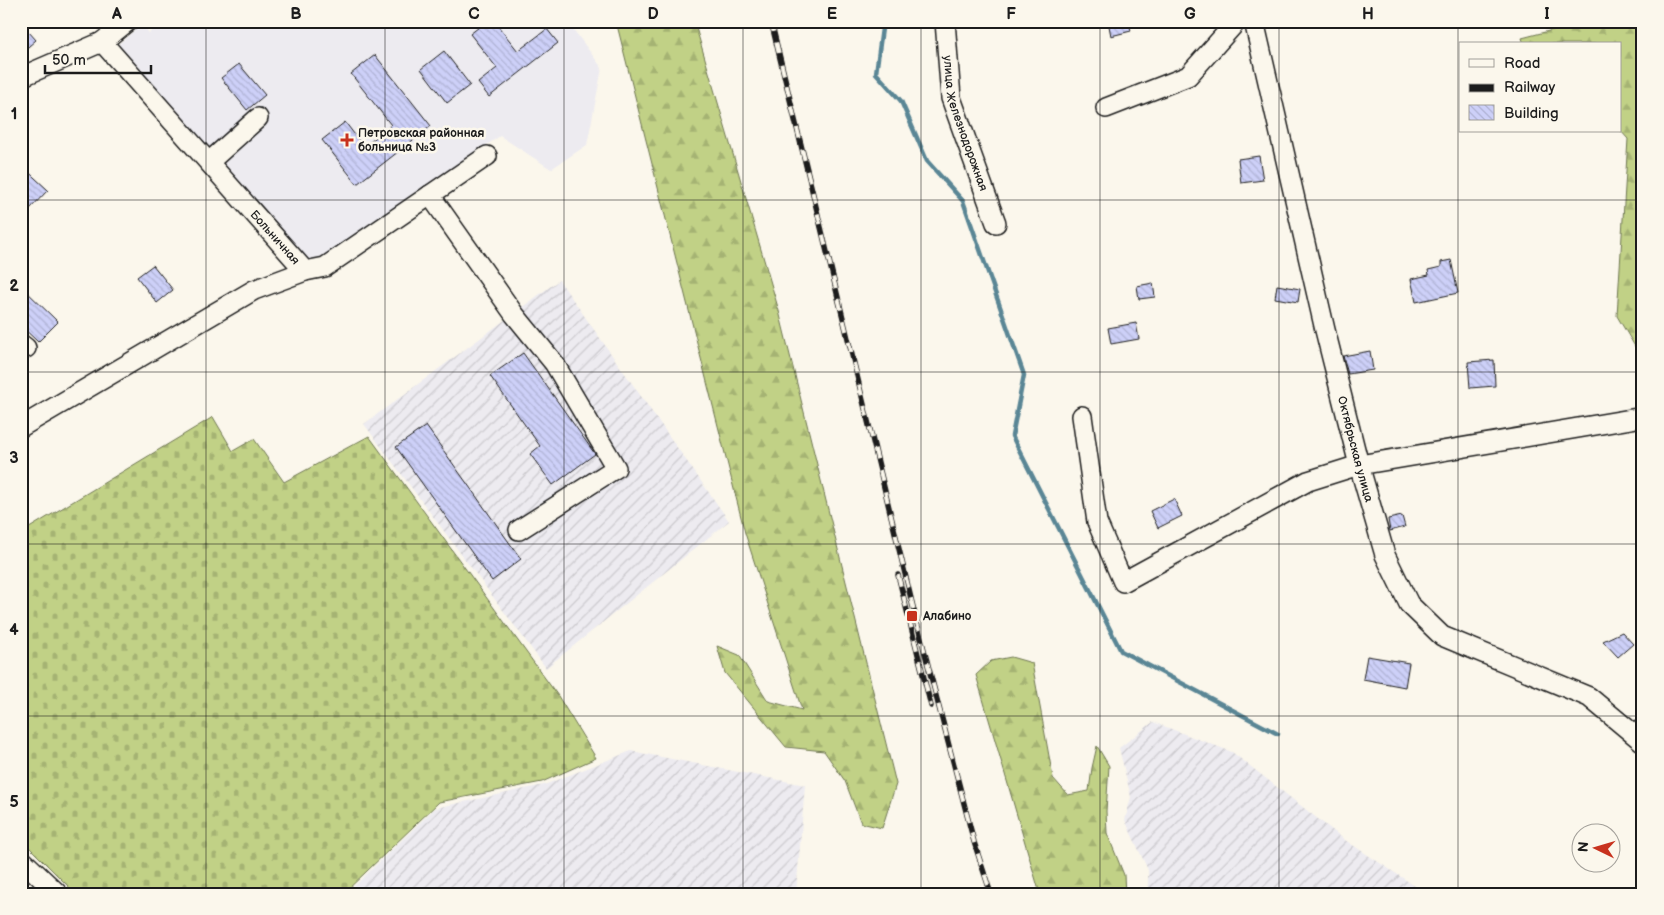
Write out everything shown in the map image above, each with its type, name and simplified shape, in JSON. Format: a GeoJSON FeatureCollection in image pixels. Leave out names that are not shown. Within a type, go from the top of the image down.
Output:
{"type":"FeatureCollection","features":[{"type":"Feature","properties":{"kind":"street"},"geometry":{"type":"LineString","coordinates":[[21,77],[102,42],[128,21]]}},
{"type":"Feature","properties":{"kind":"street","name":"улица Железнодорожная"},"geometry":{"type":"LineString","coordinates":[[945,21],[951,98],[996,223]]}},
{"type":"Feature","properties":{"kind":"street"},"geometry":{"type":"LineString","coordinates":[[1106,108],[1188,76],[1238,21]]}},
{"type":"Feature","properties":{"kind":"street","name":"Октябрьская улица"},"geometry":{"type":"LineString","coordinates":[[1254,21],[1325,330],[1359,465],[1385,555],[1409,604],[1442,636],[1589,697],[1643,742]]}},
{"type":"Feature","properties":{"kind":"street","name":"Больничная"},"geometry":{"type":"LineString","coordinates":[[102,42],[305,271],[325,267],[487,156]]}},
{"type":"Feature","properties":{"kind":"street"},"geometry":{"type":"LineString","coordinates":[[209,162],[258,118]]}},
{"type":"Feature","properties":{"kind":"street"},"geometry":{"type":"LineString","coordinates":[[430,195],[514,314],[554,363],[616,468],[519,530]]}},
{"type":"Feature","properties":{"kind":"street"},"geometry":{"type":"LineString","coordinates":[[21,427],[254,290],[305,271]]}},
{"type":"Feature","properties":{"kind":"street"},"geometry":{"type":"LineString","coordinates":[[1082,416],[1097,522],[1123,582],[1308,481],[1359,465],[1643,417]]}},
{"type":"Feature","properties":{"kind":"street"},"geometry":{"type":"LineString","coordinates":[[21,859],[58,894]]}},
{"type":"Feature","properties":{"kind":"shaded area","name":"Петровская районная больница №3"},"geometry":{"type":"Polygon","coordinates":[[[163,21],[567,21],[602,68],[587,145],[551,169],[500,136],[312,263],[116,46],[142,24],[149,33],[163,21]]]}},
{"type":"Feature","properties":{"kind":"shaded area"},"geometry":{"type":"Polygon","coordinates":[[[559,280],[729,521],[546,668],[364,424],[559,280]]]}},
{"type":"Feature","properties":{"kind":"shaded area"},"geometry":{"type":"Polygon","coordinates":[[[1153,722],[1232,752],[1345,840],[1427,894],[1148,894],[1148,870],[1125,820],[1131,797],[1119,748],[1153,722]]]}},
{"type":"Feature","properties":{"kind":"shaded area"},"geometry":{"type":"Polygon","coordinates":[[[631,751],[805,785],[796,894],[346,894],[435,808],[544,785],[631,751]]]}},
{"type":"Feature","properties":{"kind":"green space"},"geometry":{"type":"Polygon","coordinates":[[[616,21],[694,21],[779,311],[896,784],[882,828],[861,823],[845,781],[824,751],[786,747],[725,673],[717,646],[739,655],[768,701],[802,710],[745,533],[616,21]]]}},
{"type":"Feature","properties":{"kind":"green space"},"geometry":{"type":"Polygon","coordinates":[[[1587,21],[1643,21],[1643,360],[1617,316],[1628,139],[1622,132],[1622,42],[1523,42],[1522,38],[1587,21]]]}},
{"type":"Feature","properties":{"kind":"green space"},"geometry":{"type":"Polygon","coordinates":[[[213,417],[233,451],[254,439],[284,482],[369,436],[558,696],[596,758],[542,782],[439,802],[343,894],[76,894],[21,839],[21,533],[213,417]]]}},
{"type":"Feature","properties":{"kind":"green space"},"geometry":{"type":"Polygon","coordinates":[[[1011,657],[1032,663],[1053,778],[1068,795],[1089,791],[1097,746],[1109,766],[1106,811],[1107,833],[1124,875],[1125,894],[1040,894],[976,675],[991,661],[1011,657]]]}},
{"type":"Feature","properties":{"kind":"building"},"geometry":{"type":"Polygon","coordinates":[[[487,21],[494,21],[518,51],[547,29],[558,43],[489,97],[478,83],[497,68],[470,34],[487,21]]]}},
{"type":"Feature","properties":{"kind":"building"},"geometry":{"type":"Polygon","coordinates":[[[1108,21],[1129,21],[1131,31],[1111,36],[1108,21]]]}},
{"type":"Feature","properties":{"kind":"building"},"geometry":{"type":"Polygon","coordinates":[[[21,23],[36,40],[21,53],[21,23]]]}},
{"type":"Feature","properties":{"kind":"building"},"geometry":{"type":"Polygon","coordinates":[[[444,51],[470,85],[447,103],[421,69],[444,51]]]}},
{"type":"Feature","properties":{"kind":"building"},"geometry":{"type":"Polygon","coordinates":[[[375,55],[431,126],[357,184],[322,140],[345,122],[364,147],[391,125],[351,74],[375,55]]]}},
{"type":"Feature","properties":{"kind":"building"},"geometry":{"type":"Polygon","coordinates":[[[239,64],[265,95],[247,110],[221,78],[239,64]]]}},
{"type":"Feature","properties":{"kind":"building"},"geometry":{"type":"Polygon","coordinates":[[[1259,156],[1263,180],[1241,183],[1238,159],[1259,156]]]}},
{"type":"Feature","properties":{"kind":"building"},"geometry":{"type":"Polygon","coordinates":[[[21,165],[48,190],[28,211],[21,205],[21,165]]]}},
{"type":"Feature","properties":{"kind":"building"},"geometry":{"type":"Polygon","coordinates":[[[1451,260],[1458,293],[1416,302],[1411,279],[1429,275],[1428,270],[1441,267],[1441,262],[1451,260]]]}},
{"type":"Feature","properties":{"kind":"building"},"geometry":{"type":"Polygon","coordinates":[[[153,265],[173,290],[157,303],[137,277],[153,265]]]}},
{"type":"Feature","properties":{"kind":"building"},"geometry":{"type":"Polygon","coordinates":[[[1153,283],[1155,297],[1139,299],[1137,286],[1153,283]]]}},
{"type":"Feature","properties":{"kind":"building"},"geometry":{"type":"Polygon","coordinates":[[[1277,285],[1300,289],[1298,302],[1275,298],[1277,285]]]}},
{"type":"Feature","properties":{"kind":"building"},"geometry":{"type":"Polygon","coordinates":[[[21,286],[58,322],[38,342],[21,326],[21,286]]]}},
{"type":"Feature","properties":{"kind":"building"},"geometry":{"type":"Polygon","coordinates":[[[1136,323],[1139,339],[1111,344],[1108,328],[1136,323]]]}},
{"type":"Feature","properties":{"kind":"building"},"geometry":{"type":"Polygon","coordinates":[[[1370,351],[1373,370],[1348,374],[1343,356],[1370,351]]]}},
{"type":"Feature","properties":{"kind":"building"},"geometry":{"type":"Polygon","coordinates":[[[523,353],[595,454],[553,485],[530,454],[540,446],[490,376],[523,353]]]}},
{"type":"Feature","properties":{"kind":"building"},"geometry":{"type":"Polygon","coordinates":[[[1494,360],[1495,386],[1470,388],[1468,362],[1494,360]]]}},
{"type":"Feature","properties":{"kind":"building"},"geometry":{"type":"Polygon","coordinates":[[[426,426],[521,559],[492,581],[396,447],[426,426]]]}},
{"type":"Feature","properties":{"kind":"building"},"geometry":{"type":"Polygon","coordinates":[[[1174,499],[1182,516],[1158,528],[1150,511],[1174,499]]]}},
{"type":"Feature","properties":{"kind":"building"},"geometry":{"type":"Polygon","coordinates":[[[1402,516],[1405,527],[1390,531],[1388,519],[1402,516]]]}},
{"type":"Feature","properties":{"kind":"building"},"geometry":{"type":"Polygon","coordinates":[[[1622,632],[1633,644],[1618,657],[1603,641],[1622,632]]]}},
{"type":"Feature","properties":{"kind":"building"},"geometry":{"type":"Polygon","coordinates":[[[1367,656],[1409,663],[1405,687],[1363,679],[1367,656]]]}},
{"type":"Feature","properties":{"kind":"waterway"},"geometry":{"type":"LineString","coordinates":[[883,21],[876,73],[901,101],[927,161],[963,201],[1024,375],[1012,436],[1121,651],[1278,734]]}},
{"type":"Feature","properties":{"kind":"railway"},"geometry":{"type":"LineString","coordinates":[[771,21],[915,615],[974,842],[991,894]]}},
{"type":"Feature","properties":{"kind":"railway"},"geometry":{"type":"LineString","coordinates":[[898,575],[931,706]]}},
{"type":"Feature","properties":{"kind":"place","name":"Петровская районная больница №3"},"geometry":{"type":"Point","coordinates":[347,140]}},
{"type":"Feature","properties":{"kind":"place","name":"Алабино"},"geometry":{"type":"Point","coordinates":[912,616]}}]}
